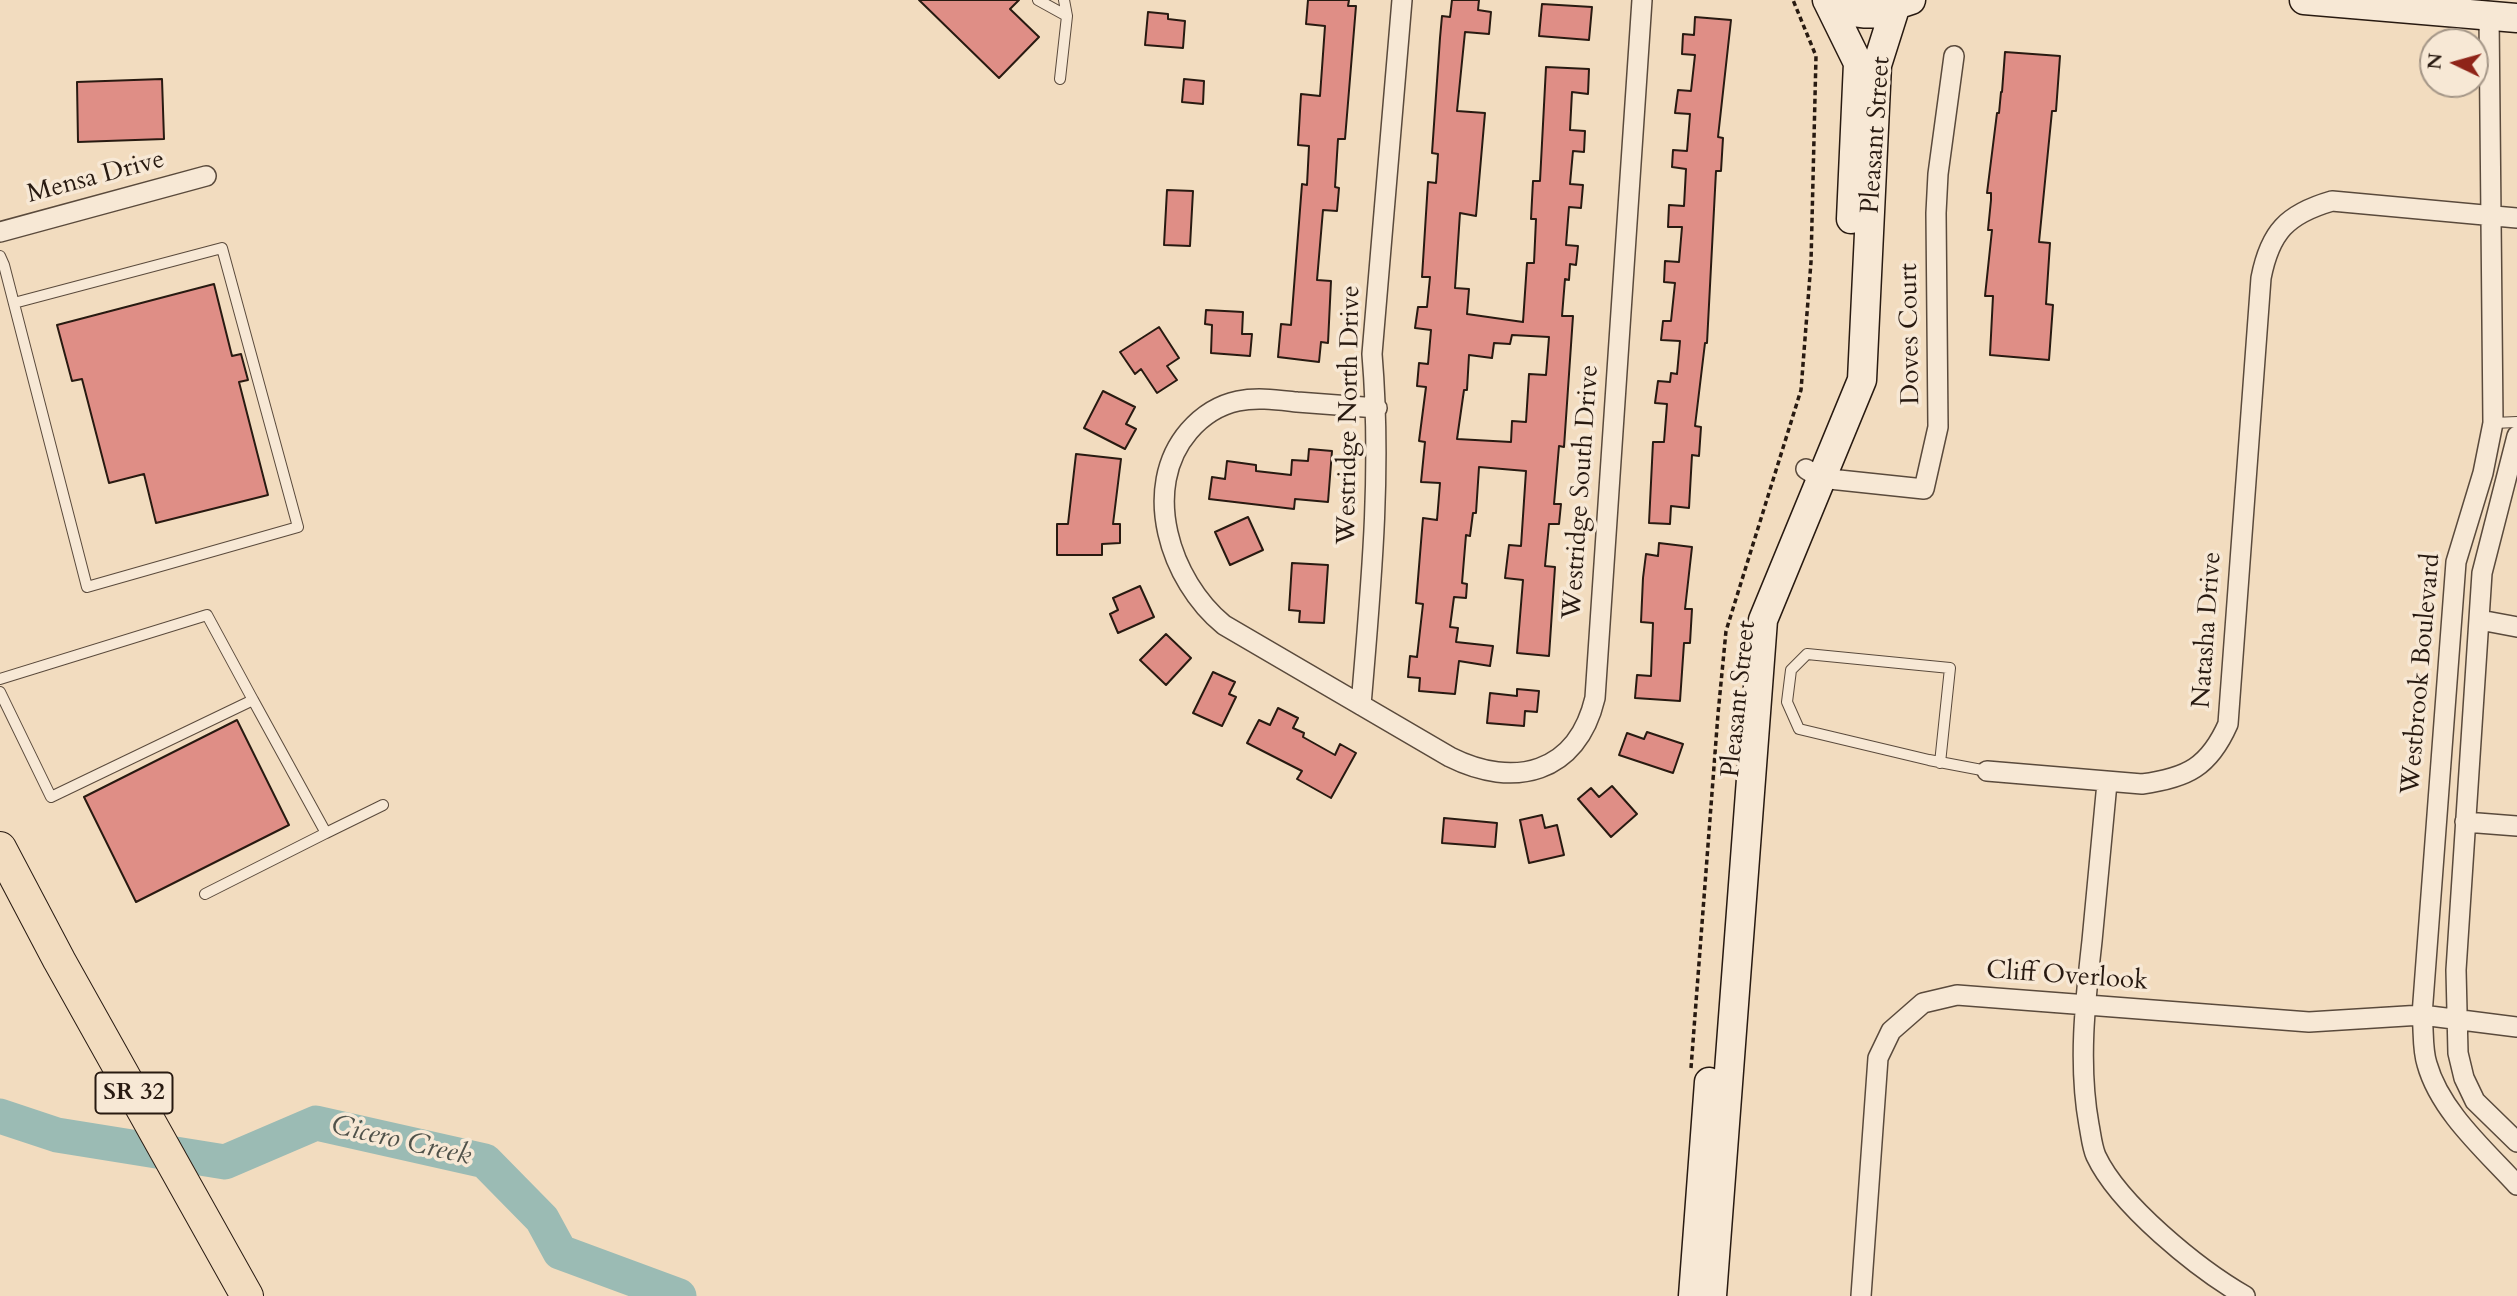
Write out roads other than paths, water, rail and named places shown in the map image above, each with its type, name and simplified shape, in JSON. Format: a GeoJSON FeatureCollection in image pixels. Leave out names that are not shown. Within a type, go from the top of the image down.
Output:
{"type":"FeatureCollection","features":[{"type":"Feature","properties":{"kind":"main road"},"geometry":{"type":"LineString","coordinates":[[1827,0],[1842,10],[1860,15],[1879,13],[1903,2]]}},
{"type":"Feature","properties":{"kind":"main road","name":"Pleasant Street"},"geometry":{"type":"LineString","coordinates":[[1712,1296],[1763,620],[1843,376],[1858,63],[1827,0]]}},
{"type":"Feature","properties":{"kind":"main road"},"geometry":{"type":"LineString","coordinates":[[2317,1],[2484,11]]}},
{"type":"Feature","properties":{"kind":"main road","name":"Pleasant Street"},"geometry":{"type":"LineString","coordinates":[[1693,1296],[1743,622],[1813,473],[1862,380],[1877,65],[1903,2]]}},
{"type":"Feature","properties":{"kind":"main road","name":"SR 32"},"geometry":{"type":"LineString","coordinates":[[0,848],[59,960],[247,1296]]}},
{"type":"Feature","properties":{"kind":"street","name":"Westridge North Drive"},"geometry":{"type":"LineString","coordinates":[[1361,705],[1376,538],[1377,408],[1372,354],[1402,0]]}},
{"type":"Feature","properties":{"kind":"street","name":"Westridge South Drive"},"geometry":{"type":"LineString","coordinates":[[1377,408],[1262,399],[1238,401],[1213,410],[1195,424],[1178,444],[1168,468],[1163,511],[1178,560],[1207,612],[1224,625],[1450,757],[1472,768],[1494,773],[1529,771],[1548,764],[1578,739],[1590,720],[1596,684],[1642,0]]}},
{"type":"Feature","properties":{"kind":"street","name":"Westbrook Boulevard"},"geometry":{"type":"LineString","coordinates":[[2484,11],[2493,423],[2483,473],[2456,562],[2465,617],[2450,822],[2423,1015],[2426,1063],[2441,1096],[2517,1185]]}},
{"type":"Feature","properties":{"kind":"street","name":"Doves Court"},"geometry":{"type":"LineString","coordinates":[[1813,473],[1924,489],[1938,427],[1936,213],[1938,174],[1954,56]]}},
{"type":"Feature","properties":{"kind":"street","name":"Mensa Drive"},"geometry":{"type":"LineString","coordinates":[[0,232],[206,176]]}},
{"type":"Feature","properties":{"kind":"street","name":"Natasha Drive"},"geometry":{"type":"LineString","coordinates":[[1987,771],[2142,784],[2167,781],[2187,773],[2205,761],[2217,748],[2228,724],[2261,278],[2265,256],[2274,236],[2289,220],[2332,201],[2517,218]]}},
{"type":"Feature","properties":{"kind":"street","name":"Westbrook Boulevard"},"geometry":{"type":"LineString","coordinates":[[2517,436],[2482,573],[2465,617],[2450,822],[2458,1053],[2464,1079],[2475,1101],[2517,1142]]}},
{"type":"Feature","properties":{"kind":"street"},"geometry":{"type":"LineString","coordinates":[[2465,617],[2517,627]]}},
{"type":"Feature","properties":{"kind":"street"},"geometry":{"type":"LineString","coordinates":[[2107,783],[2085,1005],[2083,1093],[2095,1153],[2109,1181],[2129,1202],[2178,1248],[2245,1296]]}},
{"type":"Feature","properties":{"kind":"street"},"geometry":{"type":"LineString","coordinates":[[2450,822],[2517,826]]}},
{"type":"Feature","properties":{"kind":"street","name":"Cliff Overlook"},"geometry":{"type":"LineString","coordinates":[[1861,1296],[1878,1058],[1891,1031],[1923,1003],[1957,995],[2309,1022],[2423,1015],[2517,1027]]}},
{"type":"Feature","properties":{"kind":"lane"},"geometry":{"type":"LineString","coordinates":[[1038,0],[1067,16]]}},
{"type":"Feature","properties":{"kind":"lane"},"geometry":{"type":"LineString","coordinates":[[1060,79],[1067,16],[1064,0]]}},
{"type":"Feature","properties":{"kind":"lane"},"geometry":{"type":"LineString","coordinates":[[0,256],[87,587],[298,527],[222,248],[14,303]]}},
{"type":"Feature","properties":{"kind":"lane"},"geometry":{"type":"LineString","coordinates":[[2493,423],[2517,422]]}},
{"type":"Feature","properties":{"kind":"lane"},"geometry":{"type":"LineString","coordinates":[[0,678],[207,615],[326,833]]}},
{"type":"Feature","properties":{"kind":"lane"},"geometry":{"type":"LineString","coordinates":[[1940,763],[1950,668],[1807,654],[1791,670],[1787,702],[1799,729],[1940,763],[1987,771]]}},
{"type":"Feature","properties":{"kind":"lane"},"geometry":{"type":"LineString","coordinates":[[0,692],[51,797],[253,700]]}},
{"type":"Feature","properties":{"kind":"lane"},"geometry":{"type":"LineString","coordinates":[[205,894],[383,805]]}},
{"type":"Feature","properties":{"kind":"waterway","name":"Cicero Creek"},"geometry":{"type":"LineString","coordinates":[[0,1116],[57,1135],[225,1162],[316,1123],[485,1161],[542,1219],[560,1252],[679,1296]]}}]}
